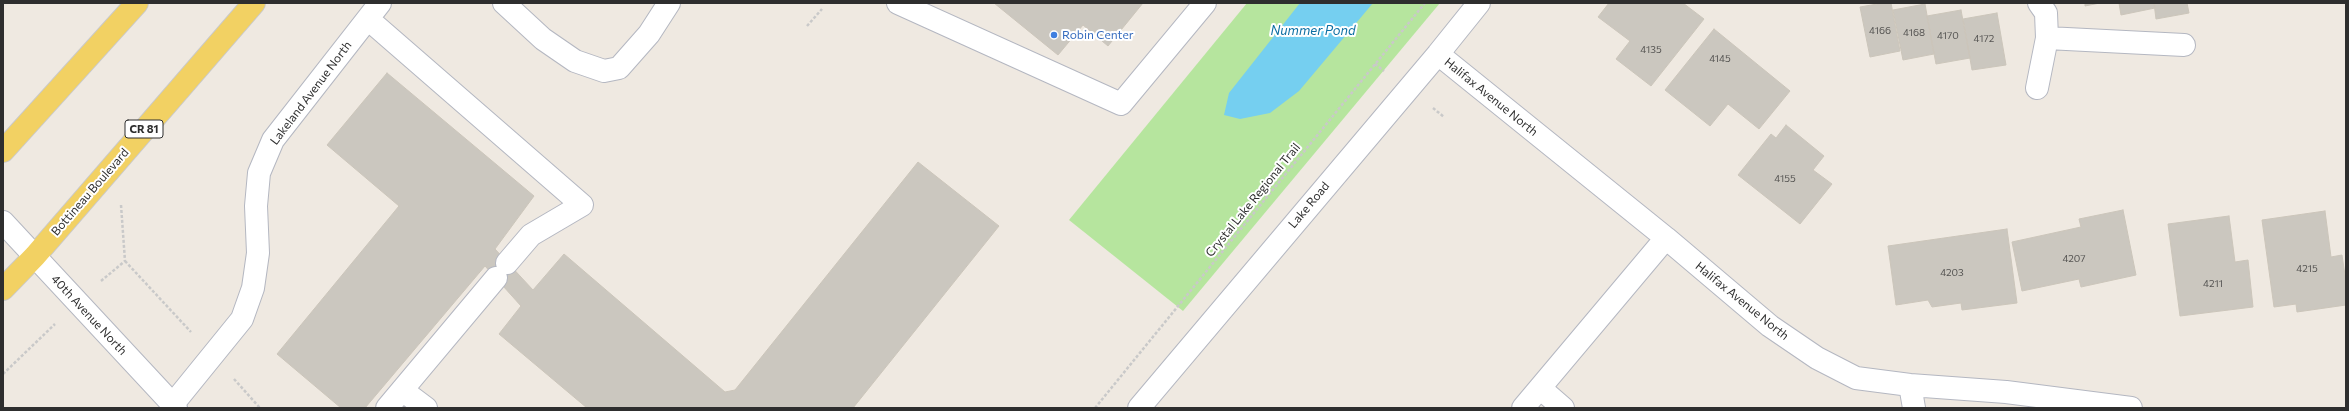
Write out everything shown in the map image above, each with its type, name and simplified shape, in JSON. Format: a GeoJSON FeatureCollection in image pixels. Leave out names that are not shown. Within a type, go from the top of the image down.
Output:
{"type":"FeatureCollection","features":[{"type":"Feature","properties":{"kind":"main road"},"geometry":{"type":"LineString","coordinates":[[3,151],[137,3]]}},
{"type":"Feature","properties":{"kind":"main road","name":"Bottineau Boulevard"},"geometry":{"type":"LineString","coordinates":[[3,289],[35,256],[254,3]]}},
{"type":"Feature","properties":{"kind":"street"},"geometry":{"type":"LineString","coordinates":[[504,3],[543,39],[575,61],[604,71],[619,68],[649,34],[669,3]]}},
{"type":"Feature","properties":{"kind":"street"},"geometry":{"type":"LineString","coordinates":[[898,3],[1120,104],[1205,3]]}},
{"type":"Feature","properties":{"kind":"street","name":"Lake Road"},"geometry":{"type":"LineString","coordinates":[[1139,408],[1438,54],[1479,3]]}},
{"type":"Feature","properties":{"kind":"street"},"geometry":{"type":"LineString","coordinates":[[2038,88],[2047,38],[2046,13],[2039,3]]}},
{"type":"Feature","properties":{"kind":"street"},"geometry":{"type":"LineString","coordinates":[[374,11],[582,205],[531,235],[387,408]]}},
{"type":"Feature","properties":{"kind":"street","name":"Lakeland Avenue North"},"geometry":{"type":"LineString","coordinates":[[174,406],[242,319],[253,288],[258,253],[256,206],[259,173],[273,140],[374,11]]}},
{"type":"Feature","properties":{"kind":"street"},"geometry":{"type":"LineString","coordinates":[[2047,38],[2184,45]]}},
{"type":"Feature","properties":{"kind":"street","name":"Halifax Avenue North"},"geometry":{"type":"LineString","coordinates":[[1438,54],[1666,238],[1770,326],[1817,358],[1856,378],[1910,385],[2006,392],[2131,408]]}},
{"type":"Feature","properties":{"kind":"street","name":"40th Avenue North"},"geometry":{"type":"LineString","coordinates":[[3,222],[174,406]]}},
{"type":"Feature","properties":{"kind":"street"},"geometry":{"type":"LineString","coordinates":[[1523,408],[1666,238]]}},
{"type":"Feature","properties":{"kind":"street"},"geometry":{"type":"LineString","coordinates":[[1910,385],[1914,408]]}},
{"type":"Feature","properties":{"kind":"street"},"geometry":{"type":"LineString","coordinates":[[1540,388],[1562,408]]}},
{"type":"Feature","properties":{"kind":"street"},"geometry":{"type":"LineString","coordinates":[[402,390],[426,408]]}},
{"type":"Feature","properties":{"kind":"path","name":"Crystal Lake Regional Trail"},"geometry":{"type":"LineString","coordinates":[[1095,408],[1425,3]]}},
{"type":"Feature","properties":{"kind":"path"},"geometry":{"type":"LineString","coordinates":[[807,26],[822,8]]}},
{"type":"Feature","properties":{"kind":"path"},"geometry":{"type":"LineString","coordinates":[[121,203],[125,261]]}},
{"type":"Feature","properties":{"kind":"path"},"geometry":{"type":"LineString","coordinates":[[3,374],[12,365]]}},
{"type":"Feature","properties":{"kind":"green space"},"geometry":{"type":"Polygon","coordinates":[[[1247,3],[1440,3],[1183,311],[1069,220],[1247,3]]]}},
{"type":"Feature","properties":{"kind":"water","name":"Nummer Pond"},"geometry":{"type":"Polygon","coordinates":[[[1300,3],[1373,3],[1299,91],[1270,113],[1240,119],[1224,115],[1229,93],[1300,3]]]}},
{"type":"Feature","properties":{"kind":"building","name":"Robin Center"},"geometry":{"type":"Polygon","coordinates":[[[994,3],[1143,3],[1108,46],[1083,25],[1058,55],[994,3]]]}},
{"type":"Feature","properties":{"kind":"building"},"geometry":{"type":"Polygon","coordinates":[[[1609,3],[1683,3],[1704,19],[1651,86],[1616,59],[1630,41],[1598,17],[1609,3]]]}},
{"type":"Feature","properties":{"kind":"building"},"geometry":{"type":"Polygon","coordinates":[[[1891,3],[1900,51],[1870,57],[1860,7],[1891,3]]]}},
{"type":"Feature","properties":{"kind":"building"},"geometry":{"type":"Polygon","coordinates":[[[2085,3],[2100,3],[2085,6],[2085,3]]]}},
{"type":"Feature","properties":{"kind":"building"},"geometry":{"type":"Polygon","coordinates":[[[2119,3],[2154,3],[2155,8],[2121,15],[2119,3]]]}},
{"type":"Feature","properties":{"kind":"building"},"geometry":{"type":"Polygon","coordinates":[[[2154,3],[2187,3],[2189,13],[2156,19],[2154,3]]]}},
{"type":"Feature","properties":{"kind":"building"},"geometry":{"type":"Polygon","coordinates":[[[1925,4],[1934,54],[1903,60],[1893,10],[1925,4]]]}},
{"type":"Feature","properties":{"kind":"building"},"geometry":{"type":"Polygon","coordinates":[[[1961,10],[1970,58],[1936,64],[1927,16],[1961,10]]]}},
{"type":"Feature","properties":{"kind":"building"},"geometry":{"type":"Polygon","coordinates":[[[1997,13],[2006,65],[1972,70],[1963,19],[1997,13]]]}},
{"type":"Feature","properties":{"kind":"building"},"geometry":{"type":"Polygon","coordinates":[[[1714,29],[1790,91],[1759,129],[1728,104],[1710,126],[1665,90],[1714,29]]]}},
{"type":"Feature","properties":{"kind":"building"},"geometry":{"type":"Polygon","coordinates":[[[387,73],[534,196],[495,249],[533,290],[564,254],[725,392],[735,390],[918,162],[999,226],[853,408],[587,408],[499,334],[521,306],[485,266],[365,408],[341,408],[277,354],[399,206],[327,145],[387,73]]]}},
{"type":"Feature","properties":{"kind":"building"},"geometry":{"type":"Polygon","coordinates":[[[1786,125],[1824,156],[1813,170],[1832,184],[1800,224],[1738,175],[1771,134],[1776,138],[1786,125]]]}},
{"type":"Feature","properties":{"kind":"building"},"geometry":{"type":"Polygon","coordinates":[[[2123,210],[2136,275],[2081,287],[2079,279],[2022,291],[2012,242],[2081,227],[2079,219],[2123,210]]]}},
{"type":"Feature","properties":{"kind":"building"},"geometry":{"type":"Polygon","coordinates":[[[2325,211],[2331,257],[2342,255],[2346,282],[2346,305],[2297,312],[2296,304],[2274,307],[2262,220],[2325,211]]]}},
{"type":"Feature","properties":{"kind":"building"},"geometry":{"type":"Polygon","coordinates":[[[2229,216],[2235,262],[2248,260],[2253,307],[2180,316],[2168,224],[2229,216]]]}},
{"type":"Feature","properties":{"kind":"building"},"geometry":{"type":"Polygon","coordinates":[[[2007,229],[2017,303],[1962,310],[1961,303],[1932,307],[1928,300],[1896,305],[1888,246],[2007,229]]]}},
{"type":"Feature","properties":{"kind":"place","name":"Robin Center"},"geometry":{"type":"Point","coordinates":[1054,35]}}]}
